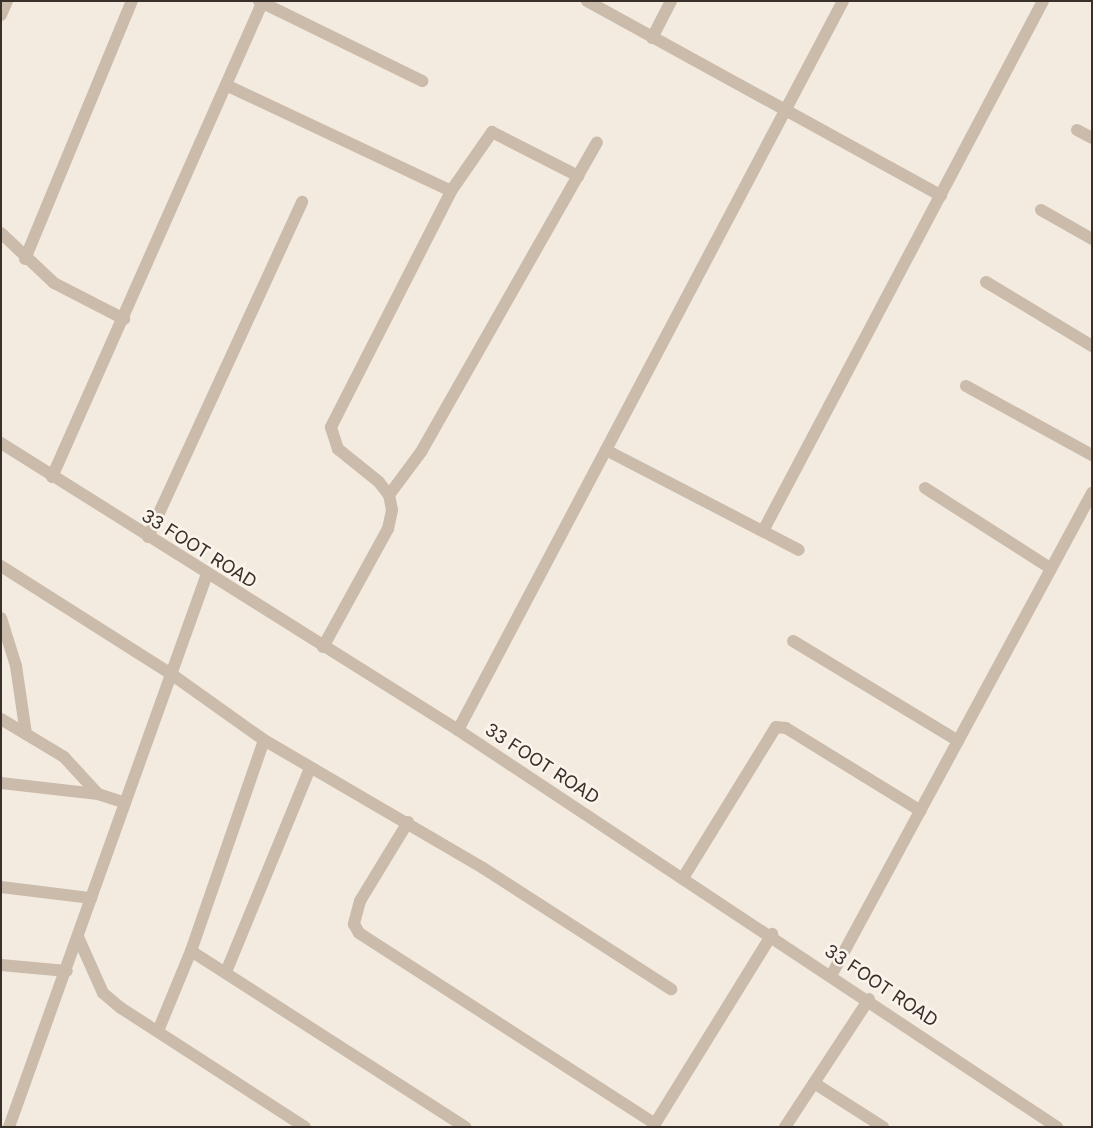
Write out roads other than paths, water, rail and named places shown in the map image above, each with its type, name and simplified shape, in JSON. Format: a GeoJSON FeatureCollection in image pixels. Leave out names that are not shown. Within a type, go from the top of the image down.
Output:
{"type":"FeatureCollection","features":[{"type":"Feature","properties":{"kind":"street"},"geometry":{"type":"LineString","coordinates":[[1,15],[7,1]]}},
{"type":"Feature","properties":{"kind":"street"},"geometry":{"type":"LineString","coordinates":[[25,259],[132,1]]}},
{"type":"Feature","properties":{"kind":"street"},"geometry":{"type":"LineString","coordinates":[[587,1],[784,112],[941,196]]}},
{"type":"Feature","properties":{"kind":"street"},"geometry":{"type":"LineString","coordinates":[[652,38],[672,1]]}},
{"type":"Feature","properties":{"kind":"street"},"geometry":{"type":"LineString","coordinates":[[458,730],[842,1]]}},
{"type":"Feature","properties":{"kind":"street"},"geometry":{"type":"LineString","coordinates":[[763,531],[1043,1]]}},
{"type":"Feature","properties":{"kind":"street"},"geometry":{"type":"LineString","coordinates":[[52,477],[228,86],[261,2],[422,81]]}},
{"type":"Feature","properties":{"kind":"street"},"geometry":{"type":"LineString","coordinates":[[228,86],[451,192]]}},
{"type":"Feature","properties":{"kind":"street"},"geometry":{"type":"LineString","coordinates":[[1077,130],[1092,138]]}},
{"type":"Feature","properties":{"kind":"street"},"geometry":{"type":"LineString","coordinates":[[323,647],[388,529],[392,510],[389,495],[338,450],[331,427],[451,192],[492,132],[578,176]]}},
{"type":"Feature","properties":{"kind":"street"},"geometry":{"type":"LineString","coordinates":[[389,495],[422,452],[597,142]]}},
{"type":"Feature","properties":{"kind":"street"},"geometry":{"type":"LineString","coordinates":[[148,537],[302,202]]}},
{"type":"Feature","properties":{"kind":"street"},"geometry":{"type":"LineString","coordinates":[[1041,210],[1092,239]]}},
{"type":"Feature","properties":{"kind":"street"},"geometry":{"type":"LineString","coordinates":[[1,234],[25,259],[54,283],[124,319]]}},
{"type":"Feature","properties":{"kind":"street"},"geometry":{"type":"LineString","coordinates":[[986,282],[1092,346]]}},
{"type":"Feature","properties":{"kind":"street"},"geometry":{"type":"LineString","coordinates":[[966,386],[1092,455]]}},
{"type":"Feature","properties":{"kind":"street","name":"33 FOOT ROAD"},"geometry":{"type":"LineString","coordinates":[[1,443],[52,477],[458,730],[683,878],[772,934],[1057,1127]]}},
{"type":"Feature","properties":{"kind":"street"},"geometry":{"type":"LineString","coordinates":[[606,450],[799,550]]}},
{"type":"Feature","properties":{"kind":"street"},"geometry":{"type":"LineString","coordinates":[[925,488],[1050,568]]}},
{"type":"Feature","properties":{"kind":"street"},"geometry":{"type":"LineString","coordinates":[[832,974],[1092,493]]}},
{"type":"Feature","properties":{"kind":"street"},"geometry":{"type":"LineString","coordinates":[[1,566],[174,676],[264,740],[310,768],[408,822],[671,989]]}},
{"type":"Feature","properties":{"kind":"street"},"geometry":{"type":"LineString","coordinates":[[9,1127],[67,971],[125,803],[174,676],[207,574]]}},
{"type":"Feature","properties":{"kind":"street"},"geometry":{"type":"LineString","coordinates":[[1,618],[16,666],[26,734]]}},
{"type":"Feature","properties":{"kind":"street"},"geometry":{"type":"LineString","coordinates":[[793,641],[958,741]]}},
{"type":"Feature","properties":{"kind":"street"},"geometry":{"type":"LineString","coordinates":[[1,720],[78,768],[98,794]]}},
{"type":"Feature","properties":{"kind":"street"},"geometry":{"type":"LineString","coordinates":[[683,878],[776,727],[786,728],[922,810]]}},
{"type":"Feature","properties":{"kind":"street"},"geometry":{"type":"LineString","coordinates":[[158,1031],[192,951],[264,740]]}},
{"type":"Feature","properties":{"kind":"street"},"geometry":{"type":"LineString","coordinates":[[226,972],[310,768]]}},
{"type":"Feature","properties":{"kind":"street"},"geometry":{"type":"LineString","coordinates":[[1,782],[98,794],[125,803]]}},
{"type":"Feature","properties":{"kind":"street"},"geometry":{"type":"LineString","coordinates":[[408,822],[360,901],[354,924],[359,933],[654,1126],[772,934]]}},
{"type":"Feature","properties":{"kind":"street"},"geometry":{"type":"LineString","coordinates":[[1,887],[91,898]]}},
{"type":"Feature","properties":{"kind":"street"},"geometry":{"type":"LineString","coordinates":[[78,938],[103,993],[305,1127]]}},
{"type":"Feature","properties":{"kind":"street"},"geometry":{"type":"LineString","coordinates":[[192,951],[465,1127]]}},
{"type":"Feature","properties":{"kind":"street"},"geometry":{"type":"LineString","coordinates":[[1,965],[67,971]]}},
{"type":"Feature","properties":{"kind":"street"},"geometry":{"type":"LineString","coordinates":[[785,1127],[870,999]]}},
{"type":"Feature","properties":{"kind":"street"},"geometry":{"type":"LineString","coordinates":[[814,1083],[883,1127]]}}]}
